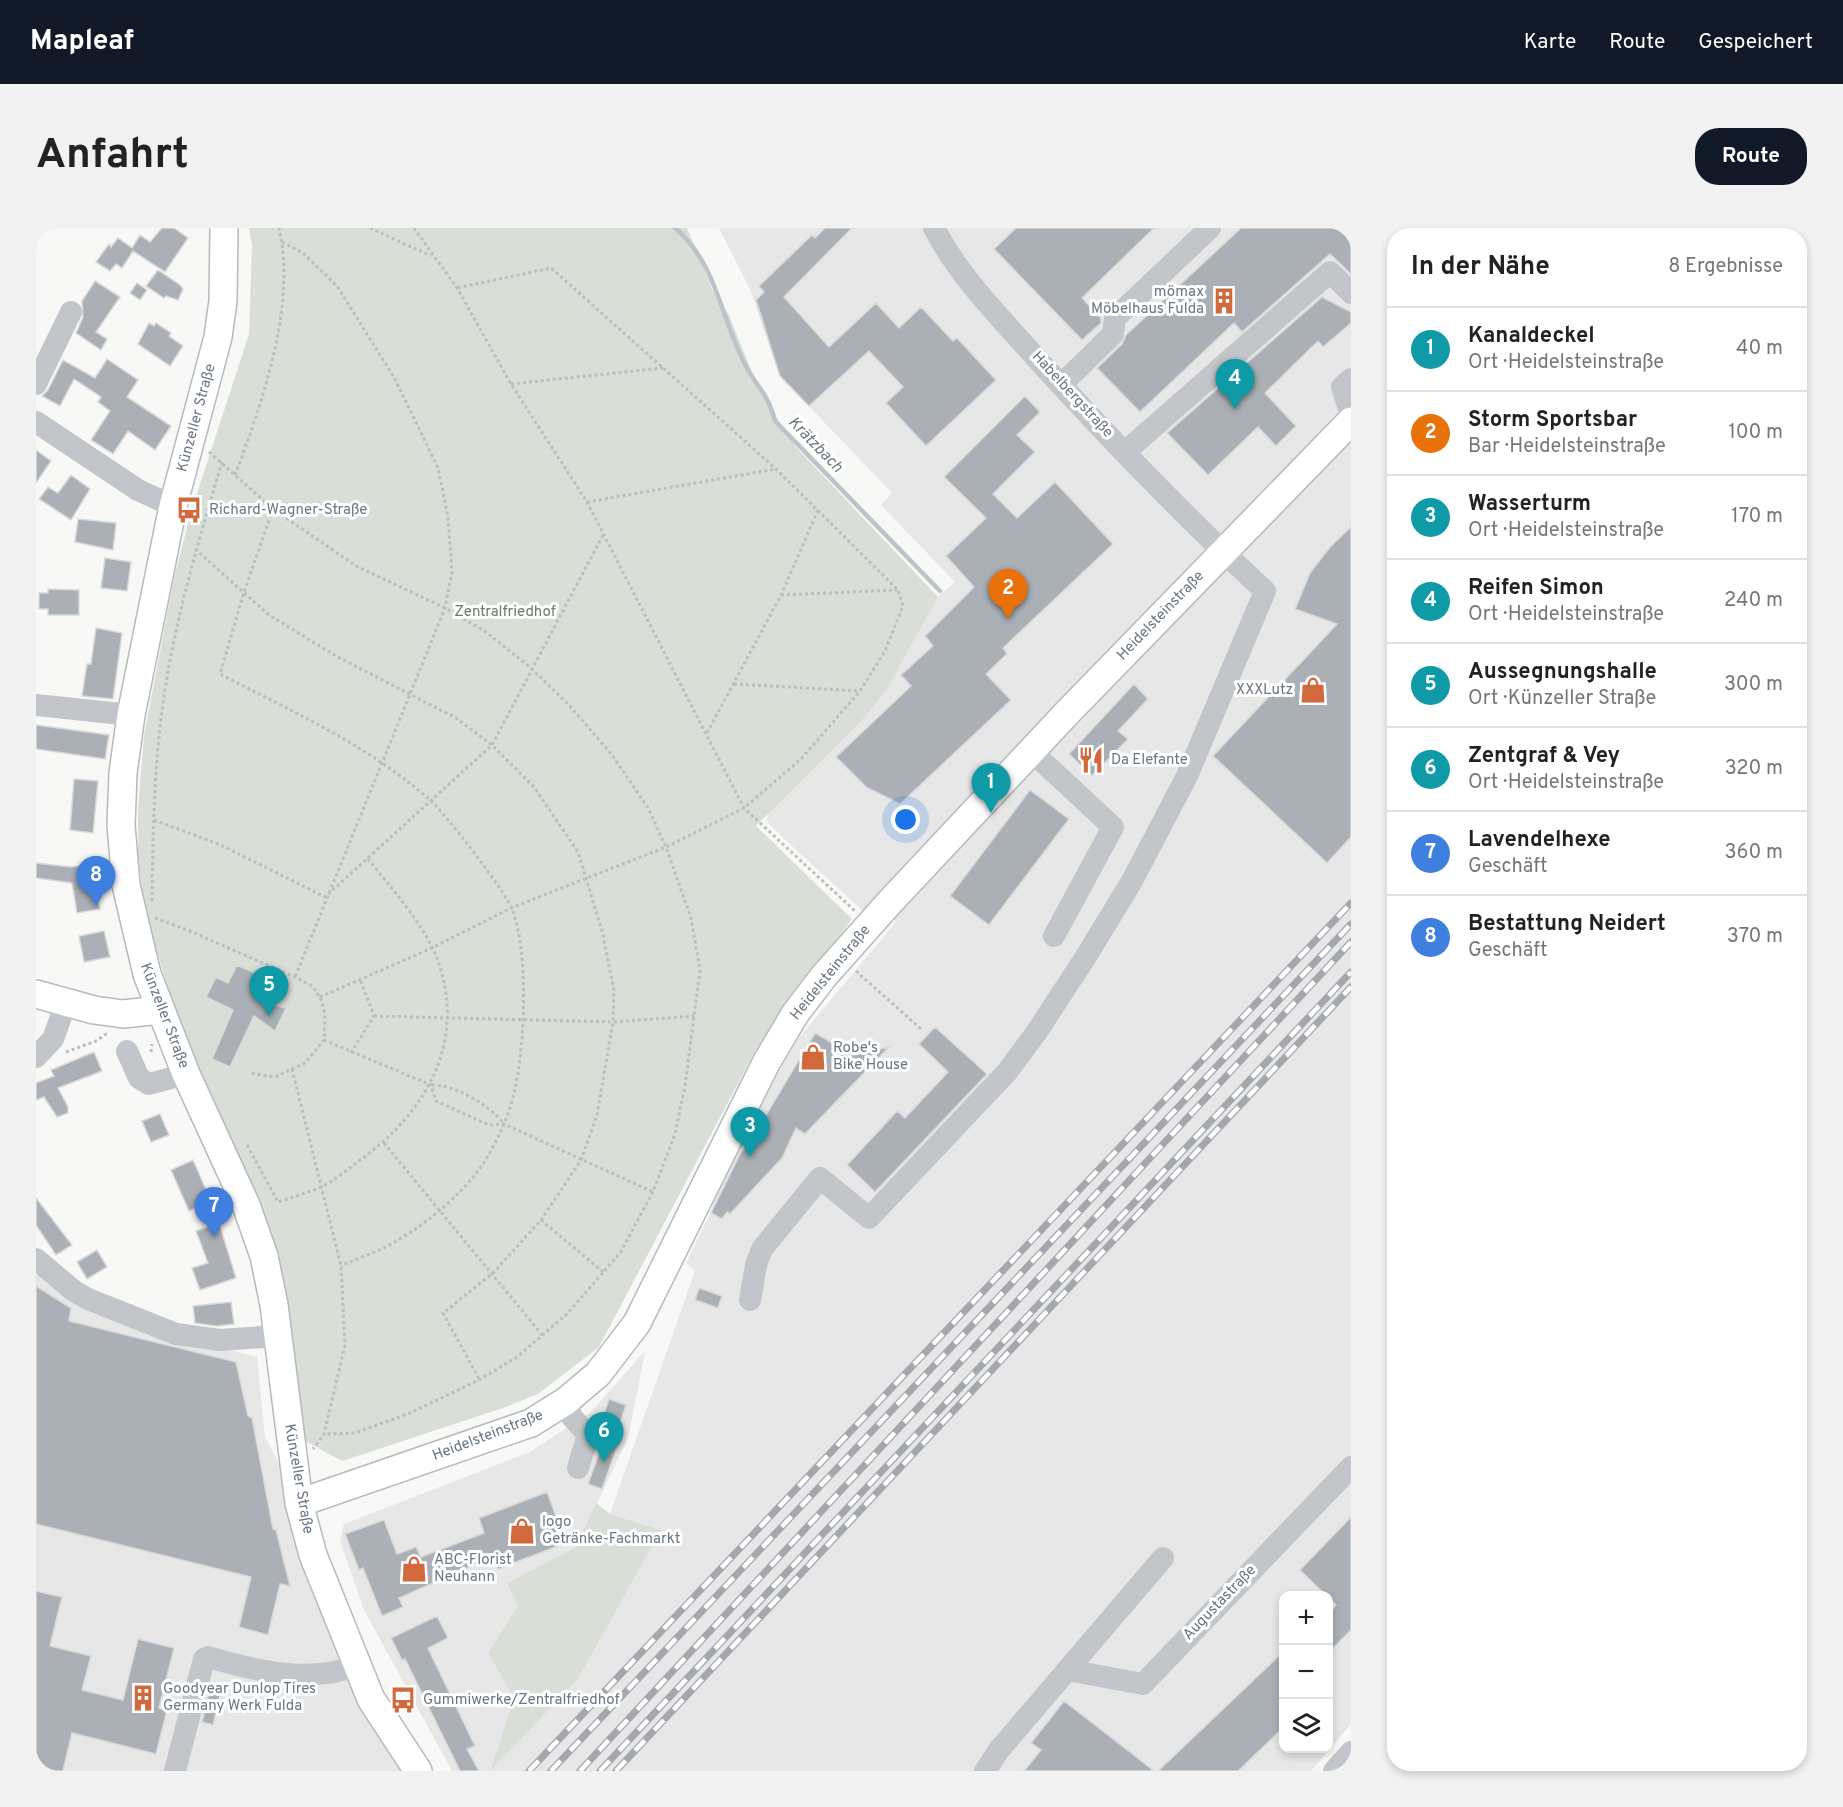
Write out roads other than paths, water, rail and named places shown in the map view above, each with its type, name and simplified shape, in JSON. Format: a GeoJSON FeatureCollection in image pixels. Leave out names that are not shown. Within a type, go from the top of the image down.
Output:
{"type":"FeatureCollection","features":[{"type":"Feature","properties":{"kind":"main road","name":"Künzeller Straße"},"geometry":{"type":"LineString","coordinates":[[224,228],[223,301],[218,337],[173,506],[131,715],[123,773],[121,825],[124,864],[133,922],[147,974],[186,1074],[256,1231],[270,1279],[299,1503],[313,1555],[356,1666],[378,1713],[418,1771]]}},
{"type":"Feature","properties":{"kind":"main road","name":"Heidelsteinstraße"},"geometry":{"type":"LineString","coordinates":[[299,1503],[520,1427],[566,1401],[605,1367],[637,1323],[766,1063],[795,1014],[869,924],[1031,751],[1351,421]]}},
{"type":"Feature","properties":{"kind":"main road"},"geometry":{"type":"LineString","coordinates":[[36,994],[66,1003],[123,1014],[160,1010]]}},
{"type":"Feature","properties":{"kind":"street","name":"Habelbergstraße"},"geometry":{"type":"LineString","coordinates":[[750,1300],[756,1265],[762,1249],[820,1178],[869,1218],[1007,1072],[1036,1033],[1132,881],[1187,776],[1265,591],[1223,552],[1062,385],[965,277],[934,228]]}},
{"type":"Feature","properties":{"kind":"street"},"geometry":{"type":"LineString","coordinates":[[1062,385],[1113,334],[1115,318],[1210,228]]}},
{"type":"Feature","properties":{"kind":"street"},"geometry":{"type":"LineString","coordinates":[[1125,452],[1330,272],[1351,293]]}},
{"type":"Feature","properties":{"kind":"street"},"geometry":{"type":"LineString","coordinates":[[36,384],[71,312]]}},
{"type":"Feature","properties":{"kind":"street"},"geometry":{"type":"LineString","coordinates":[[1351,379],[1342,387],[1351,415]]}},
{"type":"Feature","properties":{"kind":"street"},"geometry":{"type":"LineString","coordinates":[[36,422],[138,490],[173,506]]}},
{"type":"Feature","properties":{"kind":"street"},"geometry":{"type":"LineString","coordinates":[[36,705],[131,715]]}},
{"type":"Feature","properties":{"kind":"street"},"geometry":{"type":"LineString","coordinates":[[1031,751],[1113,827],[1054,936]]}},
{"type":"Feature","properties":{"kind":"street"},"geometry":{"type":"LineString","coordinates":[[36,1057],[52,1039],[66,1003]]}},
{"type":"Feature","properties":{"kind":"street"},"geometry":{"type":"LineString","coordinates":[[127,1051],[139,1078],[149,1084],[186,1074]]}},
{"type":"Feature","properties":{"kind":"street"},"geometry":{"type":"LineString","coordinates":[[36,1259],[74,1291],[176,1334],[220,1340],[277,1336]]}},
{"type":"Feature","properties":{"kind":"street"},"geometry":{"type":"LineString","coordinates":[[566,1401],[572,1417],[588,1436],[578,1468]]}},
{"type":"Feature","properties":{"kind":"street","name":"Augustastraße"},"geometry":{"type":"LineString","coordinates":[[1067,1670],[1143,1684],[1351,1467]]}},
{"type":"Feature","properties":{"kind":"street"},"geometry":{"type":"LineString","coordinates":[[985,1771],[999,1750],[1163,1558]]}},
{"type":"Feature","properties":{"kind":"street"},"geometry":{"type":"LineString","coordinates":[[175,1771],[204,1659],[208,1657],[243,1667],[301,1676],[327,1675],[356,1666]]}},
{"type":"Feature","properties":{"kind":"street"},"geometry":{"type":"LineString","coordinates":[[1334,1771],[1351,1752]]}},
{"type":"Feature","properties":{"kind":"waterway","name":"Krätzbach"},"geometry":{"type":"LineString","coordinates":[[675,228],[689,242],[710,276],[738,350],[766,398],[775,421],[940,591]]}},
{"type":"Feature","properties":{"kind":"railway"},"geometry":{"type":"LineString","coordinates":[[529,1771],[1351,903]]}},
{"type":"Feature","properties":{"kind":"railway"},"geometry":{"type":"LineString","coordinates":[[551,1771],[1351,924]]}},
{"type":"Feature","properties":{"kind":"railway"},"geometry":{"type":"LineString","coordinates":[[580,1771],[1351,942]]}},
{"type":"Feature","properties":{"kind":"railway"},"geometry":{"type":"LineString","coordinates":[[600,1771],[1351,972]]}},
{"type":"Feature","properties":{"kind":"railway"},"geometry":{"type":"LineString","coordinates":[[616,1771],[1351,987]]}},
{"type":"Feature","properties":{"kind":"place","name":"mömax Möbelhaus Fulda"},"geometry":{"type":"Point","coordinates":[1224,301]}},
{"type":"Feature","properties":{"kind":"place","name":"Reifen Simon"},"geometry":{"type":"Point","coordinates":[1235,409]}},
{"type":"Feature","properties":{"kind":"place","name":"Richard-Wagner-Straße"},"geometry":{"type":"Point","coordinates":[189,510]}},
{"type":"Feature","properties":{"kind":"place","name":"Storm Sportsbar"},"geometry":{"type":"Point","coordinates":[1008,619]}},
{"type":"Feature","properties":{"kind":"place","name":"XXXLutz"},"geometry":{"type":"Point","coordinates":[1313,690]}},
{"type":"Feature","properties":{"kind":"place","name":"Da Elefante"},"geometry":{"type":"Point","coordinates":[1091,760]}},
{"type":"Feature","properties":{"kind":"place","name":"Kanaldeckel"},"geometry":{"type":"Point","coordinates":[991,813]}},
{"type":"Feature","properties":{"kind":"place","name":"Bestattung Neidert"},"geometry":{"type":"Point","coordinates":[96,906]}},
{"type":"Feature","properties":{"kind":"place","name":"Aussegnungshalle"},"geometry":{"type":"Point","coordinates":[269,1016]}},
{"type":"Feature","properties":{"kind":"place","name":"Robe's Bike House"},"geometry":{"type":"Point","coordinates":[813,1057]}},
{"type":"Feature","properties":{"kind":"place","name":"Wasserturm"},"geometry":{"type":"Point","coordinates":[750,1157]}},
{"type":"Feature","properties":{"kind":"place","name":"Lavendelhexe"},"geometry":{"type":"Point","coordinates":[214,1237]}},
{"type":"Feature","properties":{"kind":"place","name":"Zentgraf & Vey"},"geometry":{"type":"Point","coordinates":[604,1462]}},
{"type":"Feature","properties":{"kind":"place","name":"logo Getränke-Fachmarkt"},"geometry":{"type":"Point","coordinates":[522,1531]}},
{"type":"Feature","properties":{"kind":"place","name":"ABC-Florist Neuhann"},"geometry":{"type":"Point","coordinates":[414,1569]}},
{"type":"Feature","properties":{"kind":"place","name":"Goodyear Dunlop Tires Germany Werk Fulda"},"geometry":{"type":"Point","coordinates":[143,1698]}},
{"type":"Feature","properties":{"kind":"place","name":"Gummiwerke/Zentralfriedhof"},"geometry":{"type":"Point","coordinates":[403,1700]}},
{"type":"Feature","properties":{"kind":"park label","name":"Zentralfriedhof"},"geometry":{"type":"Point","coordinates":[505,612]}}]}
